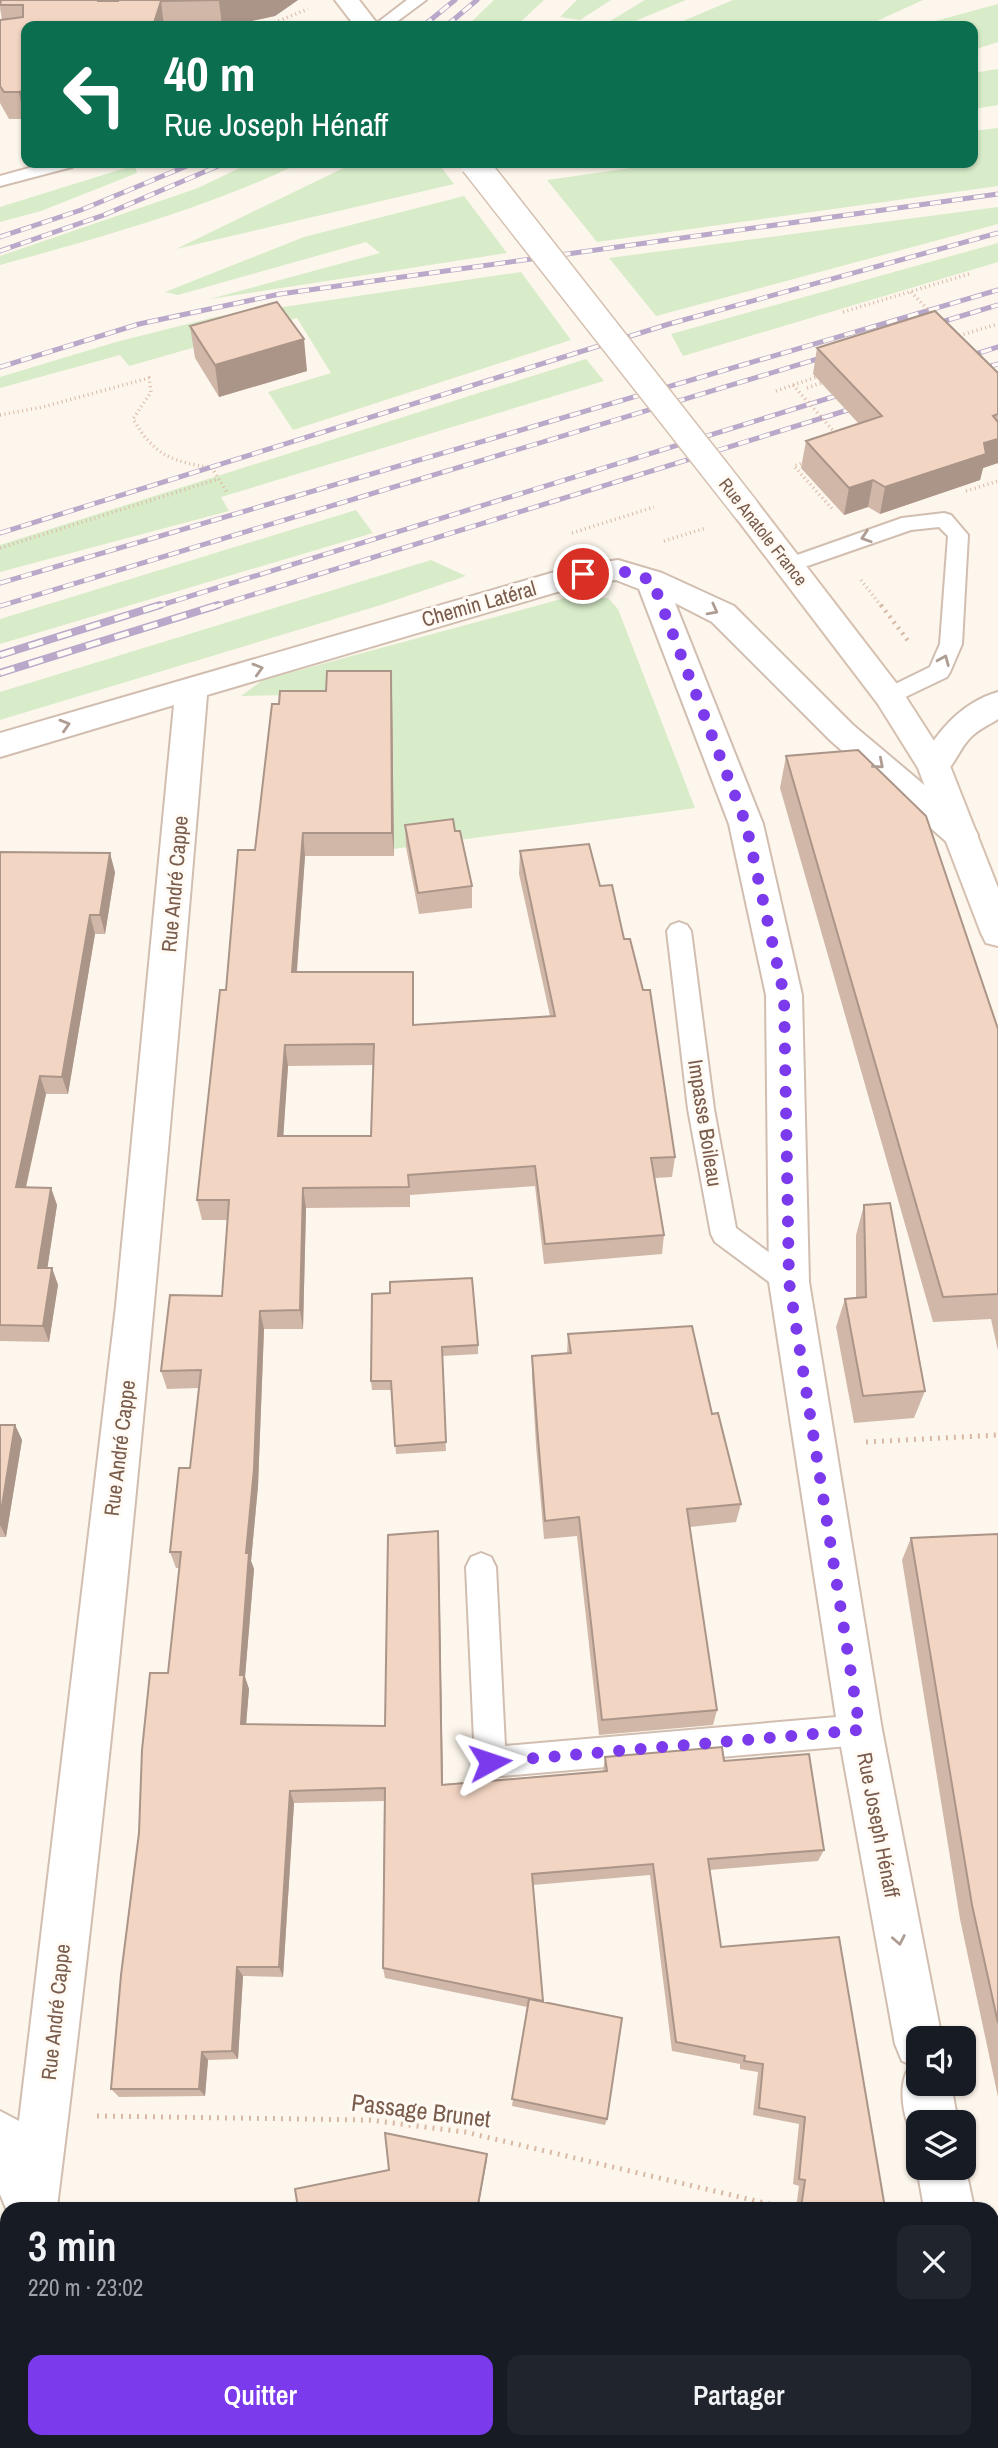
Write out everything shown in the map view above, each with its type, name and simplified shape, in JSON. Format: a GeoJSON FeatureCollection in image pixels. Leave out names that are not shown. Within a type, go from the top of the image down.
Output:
{"type":"FeatureCollection","features":[{"type":"Feature","properties":{"kind":"street","name":"Rue Anatole France"},"geometry":{"type":"LineString","coordinates":[[478,168],[790,565],[889,696],[934,766],[998,933]]}},
{"type":"Feature","properties":{"kind":"street","name":"Chemin Latéral"},"geometry":{"type":"LineString","coordinates":[[0,745],[583,574],[618,570],[652,580],[723,614],[842,733],[961,835]]}},
{"type":"Feature","properties":{"kind":"street","name":"Rue Joseph Hénaff"},"geometry":{"type":"LineString","coordinates":[[652,580],[746,824],[784,995],[789,1282],[860,1730],[915,2026]]}},
{"type":"Feature","properties":{"kind":"street","name":"Rue André Cappe"},"geometry":{"type":"LineString","coordinates":[[33,2202],[136,1306],[192,688]]}},
{"type":"Feature","properties":{"kind":"street"},"geometry":{"type":"LineString","coordinates":[[934,766],[959,729],[998,703]]}},
{"type":"Feature","properties":{"kind":"street"},"geometry":{"type":"LineString","coordinates":[[0,2136],[29,2202]]}},
{"type":"Feature","properties":{"kind":"street"},"geometry":{"type":"LineString","coordinates":[[944,2180],[948,2202]]}},
{"type":"Feature","properties":{"kind":"lane"},"geometry":{"type":"LineString","coordinates":[[388,21],[418,0]]}},
{"type":"Feature","properties":{"kind":"lane"},"geometry":{"type":"LineString","coordinates":[[0,181],[48,168]]}},
{"type":"Feature","properties":{"kind":"lane"},"geometry":{"type":"LineString","coordinates":[[790,565],[909,523],[944,520],[958,535],[951,644],[939,672],[889,696]]}},
{"type":"Feature","properties":{"kind":"lane","name":"Impasse Boileau"},"geometry":{"type":"LineString","coordinates":[[679,931],[701,1109],[724,1234],[789,1282]]}},
{"type":"Feature","properties":{"kind":"lane"},"geometry":{"type":"LineString","coordinates":[[481,1567],[490,1762],[860,1730]]}},
{"type":"Feature","properties":{"kind":"path"},"geometry":{"type":"LineString","coordinates":[[278,21],[310,8]]}},
{"type":"Feature","properties":{"kind":"path"},"geometry":{"type":"LineString","coordinates":[[843,312],[972,273]]}},
{"type":"Feature","properties":{"kind":"path"},"geometry":{"type":"LineString","coordinates":[[911,292],[937,319]]}},
{"type":"Feature","properties":{"kind":"path"},"geometry":{"type":"LineString","coordinates":[[955,337],[998,324]]}},
{"type":"Feature","properties":{"kind":"path"},"geometry":{"type":"LineString","coordinates":[[946,328],[963,346]]}},
{"type":"Feature","properties":{"kind":"path"},"geometry":{"type":"LineString","coordinates":[[776,391],[829,373]]}},
{"type":"Feature","properties":{"kind":"path"},"geometry":{"type":"LineString","coordinates":[[0,415],[43,407],[149,378],[151,392],[133,419],[144,440],[155,452],[179,463],[212,468],[228,495]]}},
{"type":"Feature","properties":{"kind":"path"},"geometry":{"type":"LineString","coordinates":[[807,388],[821,383]]}},
{"type":"Feature","properties":{"kind":"path"},"geometry":{"type":"LineString","coordinates":[[793,385],[841,439]]}},
{"type":"Feature","properties":{"kind":"path"},"geometry":{"type":"LineString","coordinates":[[816,459],[794,466],[840,518]]}},
{"type":"Feature","properties":{"kind":"path"},"geometry":{"type":"LineString","coordinates":[[0,548],[218,479]]}},
{"type":"Feature","properties":{"kind":"path"},"geometry":{"type":"LineString","coordinates":[[590,528],[654,507]]}},
{"type":"Feature","properties":{"kind":"path"},"geometry":{"type":"LineString","coordinates":[[667,540],[714,526]]}},
{"type":"Feature","properties":{"kind":"path"},"geometry":{"type":"LineString","coordinates":[[854,572],[913,646]]}},
{"type":"Feature","properties":{"kind":"path"},"geometry":{"type":"LineString","coordinates":[[813,1444],[998,1435]]}},
{"type":"Feature","properties":{"kind":"path","name":"Passage Brunet"},"geometry":{"type":"LineString","coordinates":[[44,2115],[369,2120],[465,2132],[761,2202]]}},
{"type":"Feature","properties":{"kind":"green space"},"geometry":{"type":"Polygon","coordinates":[[[494,0],[544,0],[521,21],[472,21],[494,0]]]}},
{"type":"Feature","properties":{"kind":"green space"},"geometry":{"type":"Polygon","coordinates":[[[577,0],[611,0],[580,20],[560,17],[577,0]]]}},
{"type":"Feature","properties":{"kind":"green space"},"geometry":{"type":"Polygon","coordinates":[[[645,0],[686,0],[635,21],[610,21],[645,0]]]}},
{"type":"Feature","properties":{"kind":"green space"},"geometry":{"type":"Polygon","coordinates":[[[733,0],[923,0],[877,21],[683,21],[733,0]]]}},
{"type":"Feature","properties":{"kind":"green space"},"geometry":{"type":"Polygon","coordinates":[[[998,4],[998,42],[978,48],[978,21],[935,21],[998,4]]]}},
{"type":"Feature","properties":{"kind":"green space"},"geometry":{"type":"Polygon","coordinates":[[[998,69],[998,105],[978,108],[978,72],[998,69]]]}},
{"type":"Feature","properties":{"kind":"green space"},"geometry":{"type":"Polygon","coordinates":[[[998,128],[998,186],[597,242],[547,180],[631,168],[978,168],[978,130],[998,128]]]}},
{"type":"Feature","properties":{"kind":"green space"},"geometry":{"type":"Polygon","coordinates":[[[125,168],[136,168],[137,173],[41,211],[0,222],[0,207],[125,168]]]}},
{"type":"Feature","properties":{"kind":"green space"},"geometry":{"type":"Polygon","coordinates":[[[240,168],[289,168],[190,208],[115,233],[0,265],[0,256],[198,188],[240,168]]]}},
{"type":"Feature","properties":{"kind":"green space"},"geometry":{"type":"Polygon","coordinates":[[[344,168],[442,168],[454,184],[176,249],[344,168]]]}},
{"type":"Feature","properties":{"kind":"green space"},"geometry":{"type":"Polygon","coordinates":[[[464,196],[507,253],[210,299],[380,253],[366,242],[178,295],[165,292],[304,237],[464,196]]]}},
{"type":"Feature","properties":{"kind":"green space"},"geometry":{"type":"Polygon","coordinates":[[[998,207],[998,224],[656,316],[609,258],[998,207]]]}},
{"type":"Feature","properties":{"kind":"green space"},"geometry":{"type":"Polygon","coordinates":[[[998,243],[998,262],[683,356],[671,334],[998,243]]]}},
{"type":"Feature","properties":{"kind":"green space"},"geometry":{"type":"Polygon","coordinates":[[[521,272],[571,340],[293,430],[268,392],[331,373],[297,318],[129,366],[120,355],[0,388],[0,377],[116,342],[215,317],[521,272]]]}},
{"type":"Feature","properties":{"kind":"green space"},"geometry":{"type":"Polygon","coordinates":[[[586,359],[604,381],[221,497],[229,511],[0,572],[0,545],[586,359]]]}},
{"type":"Feature","properties":{"kind":"green space"},"geometry":{"type":"Polygon","coordinates":[[[356,510],[373,533],[0,644],[0,619],[356,510]]]}},
{"type":"Feature","properties":{"kind":"green space"},"geometry":{"type":"Polygon","coordinates":[[[431,560],[466,576],[384,604],[0,720],[0,692],[431,560]]]}},
{"type":"Feature","properties":{"kind":"green space"},"geometry":{"type":"Polygon","coordinates":[[[565,598],[608,598],[618,609],[695,808],[393,849],[329,694],[241,696],[263,680],[565,598]]]}},
{"type":"Feature","properties":{"kind":"building"},"geometry":{"type":"Polygon","coordinates":[[[1,0],[222,0],[161,1],[155,21],[21,21],[19,92],[4,92],[0,86],[0,20],[23,17],[23,5],[0,5],[1,0]]]}},
{"type":"Feature","properties":{"kind":"building"},"geometry":{"type":"Polygon","coordinates":[[[277,302],[304,339],[215,365],[190,326],[277,302]]]}},
{"type":"Feature","properties":{"kind":"building"},"geometry":{"type":"Polygon","coordinates":[[[935,311],[998,373],[998,414],[993,416],[998,422],[998,439],[984,443],[986,454],[885,487],[873,480],[849,488],[806,441],[882,416],[817,348],[935,311]]]}},
{"type":"Feature","properties":{"kind":"building"},"geometry":{"type":"Polygon","coordinates":[[[327,671],[391,671],[392,833],[303,833],[292,972],[413,972],[413,1025],[555,1016],[520,851],[589,844],[600,886],[612,885],[624,939],[630,939],[643,990],[650,990],[675,1157],[651,1158],[664,1235],[545,1244],[535,1166],[408,1175],[409,1187],[303,1188],[300,1310],[260,1311],[254,1469],[246,1553],[249,1553],[240,1675],[244,1675],[241,1724],[385,1726],[388,1535],[438,1531],[442,1785],[607,1771],[605,1757],[722,1747],[724,1761],[809,1754],[824,1850],[708,1859],[721,1947],[839,1937],[884,2202],[802,2202],[805,2180],[799,2179],[805,2117],[759,2108],[763,2064],[744,2061],[745,2056],[676,2042],[653,1864],[532,1874],[543,2001],[383,1968],[385,1788],[290,1791],[279,1967],[237,1967],[232,2051],[202,2052],[199,2089],[111,2089],[121,1975],[139,1833],[142,1750],[150,1673],[168,1673],[181,1552],[170,1552],[179,1468],[190,1468],[201,1370],[161,1371],[170,1295],[222,1296],[229,1200],[197,1200],[220,990],[226,990],[238,850],[255,850],[272,704],[279,704],[280,691],[326,691],[327,671]],[[374,1044],[285,1045],[278,1136],[371,1136],[374,1044]]]}},
{"type":"Feature","properties":{"kind":"building"},"geometry":{"type":"Polygon","coordinates":[[[858,750],[926,816],[998,1029],[998,1294],[943,1297],[786,756],[858,750]]]}},
{"type":"Feature","properties":{"kind":"building"},"geometry":{"type":"Polygon","coordinates":[[[453,819],[455,831],[460,831],[472,886],[418,893],[405,825],[453,819]]]}},
{"type":"Feature","properties":{"kind":"building"},"geometry":{"type":"Polygon","coordinates":[[[0,852],[110,853],[100,915],[90,915],[62,1077],[40,1076],[16,1187],[51,1188],[38,1268],[52,1268],[43,1326],[0,1325],[0,852]]]}},
{"type":"Feature","properties":{"kind":"building"},"geometry":{"type":"Polygon","coordinates":[[[890,1203],[925,1391],[863,1396],[845,1299],[866,1297],[864,1205],[890,1203]]]}},
{"type":"Feature","properties":{"kind":"building"},"geometry":{"type":"Polygon","coordinates":[[[472,1278],[478,1345],[442,1347],[446,1442],[395,1446],[391,1381],[371,1381],[372,1294],[390,1293],[390,1282],[472,1278]]]}},
{"type":"Feature","properties":{"kind":"building"},"geometry":{"type":"Polygon","coordinates":[[[692,1326],[712,1414],[718,1413],[741,1504],[687,1509],[717,1710],[602,1720],[579,1517],[545,1521],[532,1356],[571,1353],[568,1334],[692,1326]]]}},
{"type":"Feature","properties":{"kind":"building"},"geometry":{"type":"Polygon","coordinates":[[[0,1425],[15,1425],[0,1518],[0,1425]]]}},
{"type":"Feature","properties":{"kind":"building"},"geometry":{"type":"Polygon","coordinates":[[[998,1534],[998,2023],[972,1905],[911,1538],[998,1534]]]}},
{"type":"Feature","properties":{"kind":"building"},"geometry":{"type":"Polygon","coordinates":[[[529,1999],[622,2018],[607,2119],[512,2099],[529,1999]]]}},
{"type":"Feature","properties":{"kind":"building"},"geometry":{"type":"Polygon","coordinates":[[[385,2133],[487,2154],[479,2202],[297,2202],[295,2189],[389,2170],[385,2133]]]}},
{"type":"Feature","properties":{"kind":"railway"},"geometry":{"type":"LineString","coordinates":[[429,21],[455,0]]}},
{"type":"Feature","properties":{"kind":"railway"},"geometry":{"type":"LineString","coordinates":[[452,21],[477,0]]}},
{"type":"Feature","properties":{"kind":"railway"},"geometry":{"type":"LineString","coordinates":[[0,237],[81,210],[182,168]]}},
{"type":"Feature","properties":{"kind":"railway"},"geometry":{"type":"LineString","coordinates":[[0,251],[104,215],[213,168]]}},
{"type":"Feature","properties":{"kind":"railway"},"geometry":{"type":"LineString","coordinates":[[0,367],[139,324],[280,294],[998,194]]}},
{"type":"Feature","properties":{"kind":"railway"},"geometry":{"type":"LineString","coordinates":[[0,533],[669,324],[998,233]]}},
{"type":"Feature","properties":{"kind":"railway"},"geometry":{"type":"LineString","coordinates":[[0,583],[998,290]]}},
{"type":"Feature","properties":{"kind":"railway"},"geometry":{"type":"LineString","coordinates":[[928,326],[998,305]]}},
{"type":"Feature","properties":{"kind":"railway"},"geometry":{"type":"LineString","coordinates":[[960,359],[998,347]]}},
{"type":"Feature","properties":{"kind":"railway"},"geometry":{"type":"LineString","coordinates":[[0,606],[834,354]]}},
{"type":"Feature","properties":{"kind":"railway"},"geometry":{"type":"LineString","coordinates":[[971,372],[998,364]]}},
{"type":"Feature","properties":{"kind":"railway"},"geometry":{"type":"LineString","coordinates":[[155,607],[852,391]]}},
{"type":"Feature","properties":{"kind":"railway"},"geometry":{"type":"LineString","coordinates":[[213,607],[864,405]]}},
{"type":"Feature","properties":{"kind":"railway"},"geometry":{"type":"LineString","coordinates":[[0,655],[160,605]]}},
{"type":"Feature","properties":{"kind":"railway"},"geometry":{"type":"LineString","coordinates":[[0,673],[218,605]]}},
{"type":"Feature","properties":{"kind":"route"},"geometry":{"type":"LineString","coordinates":[[490,1762],[860,1730],[789,1282],[784,995],[746,824],[652,580],[618,570],[583,574]]}}]}
